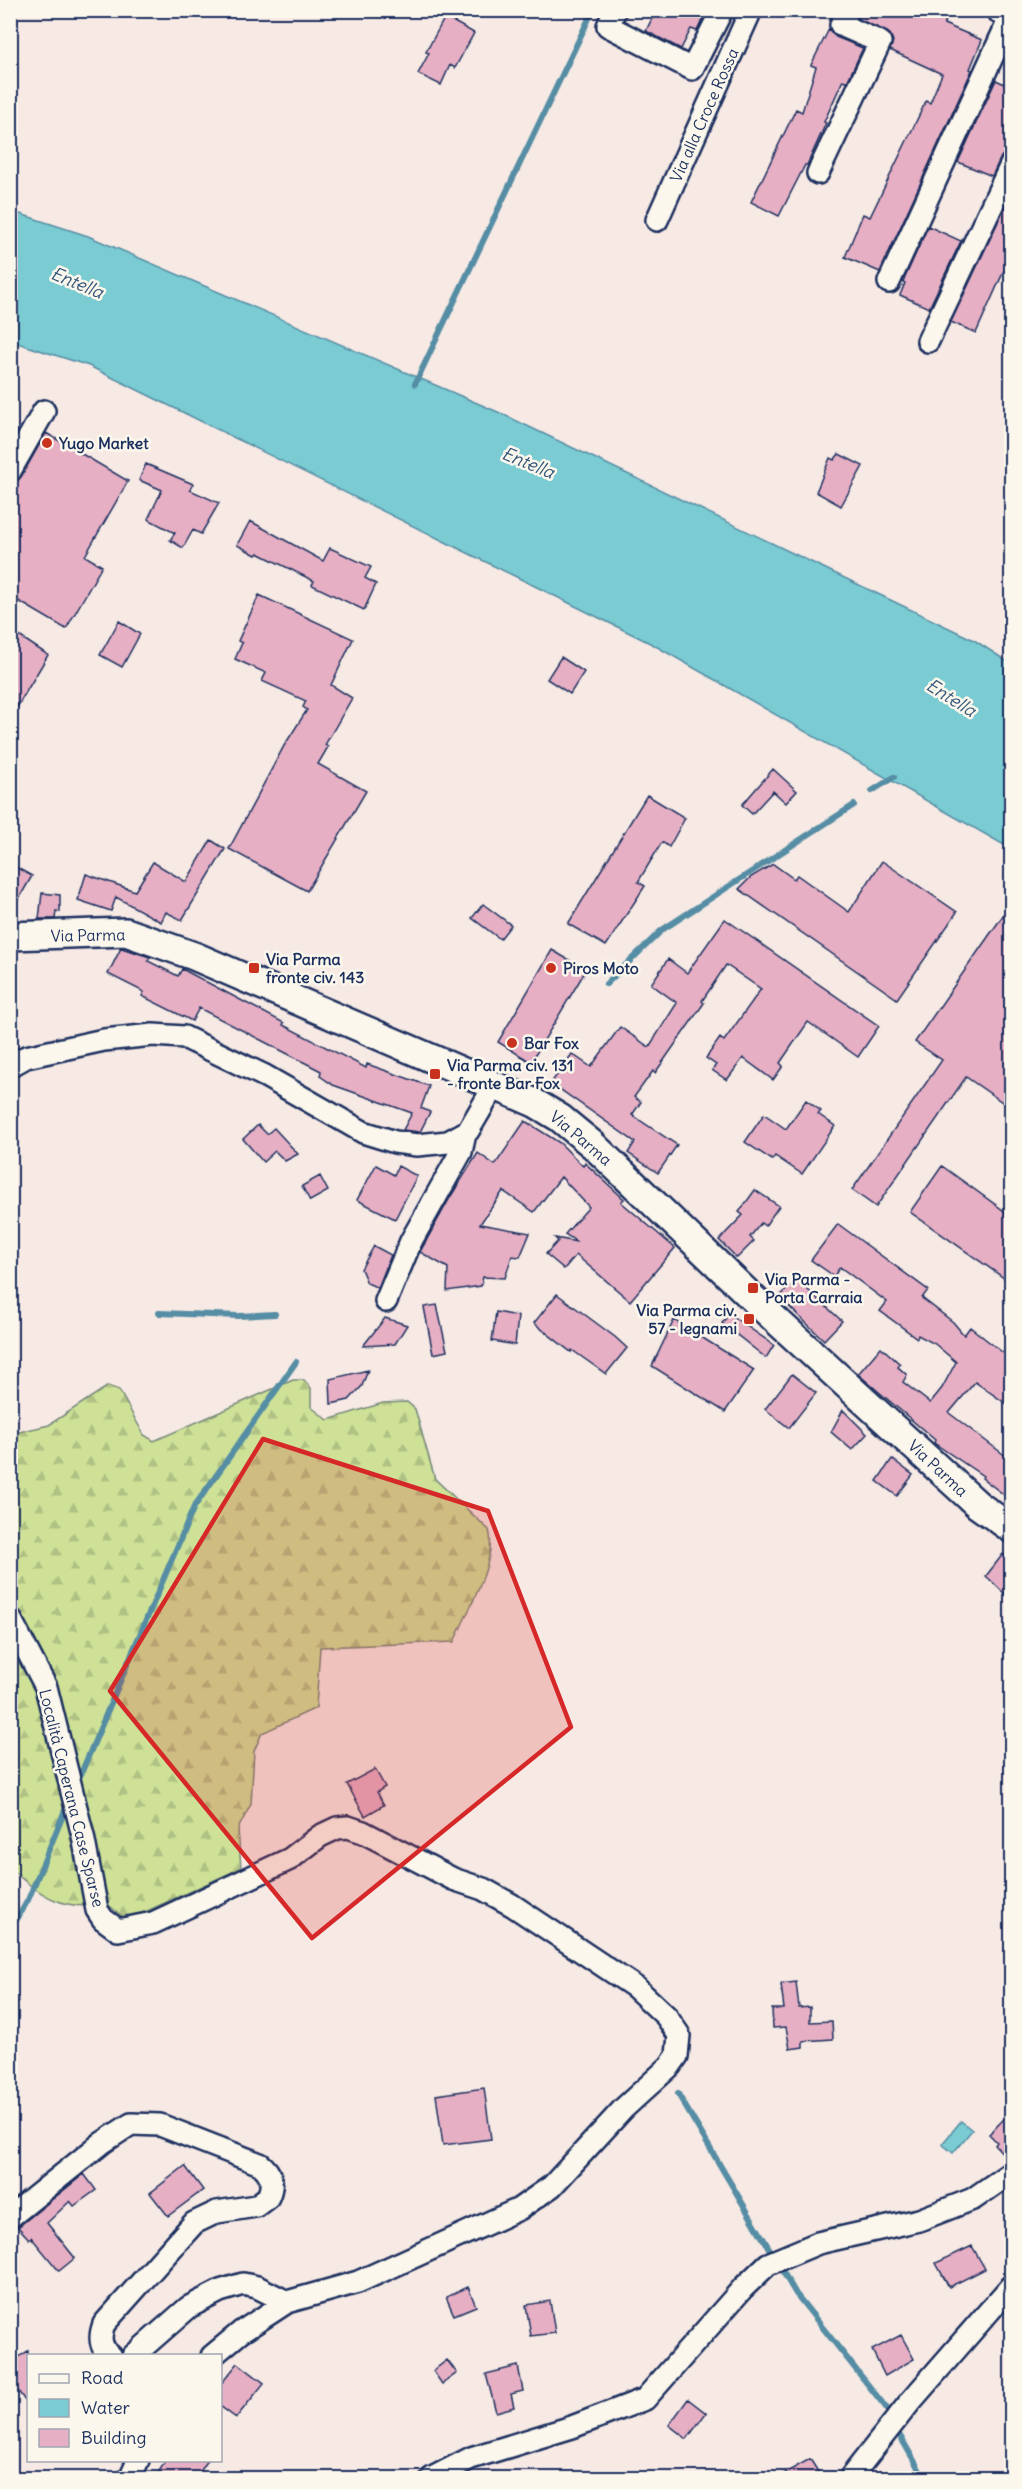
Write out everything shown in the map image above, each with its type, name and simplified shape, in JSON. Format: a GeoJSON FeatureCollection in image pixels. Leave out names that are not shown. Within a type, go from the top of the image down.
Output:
{"type":"FeatureCollection","features":[{"type":"Feature","properties":{"kind":"main road","name":"Via Parma"},"geometry":{"type":"LineString","coordinates":[[10,936],[126,932],[194,956],[535,1103],[560,1118],[592,1145],[765,1310],[969,1497],[1011,1529]]}},
{"type":"Feature","properties":{"kind":"street"},"geometry":{"type":"LineString","coordinates":[[615,10],[608,26],[693,69],[722,10]]}},
{"type":"Feature","properties":{"kind":"street","name":"Via alla Croce Rossa"},"geometry":{"type":"LineString","coordinates":[[657,220],[751,10]]}},
{"type":"Feature","properties":{"kind":"street"},"geometry":{"type":"LineString","coordinates":[[818,173],[880,42],[841,25],[848,10]]}},
{"type":"Feature","properties":{"kind":"street"},"geometry":{"type":"LineString","coordinates":[[889,282],[1007,16]]}},
{"type":"Feature","properties":{"kind":"street"},"geometry":{"type":"LineString","coordinates":[[927,341],[1011,163]]}},
{"type":"Feature","properties":{"kind":"street"},"geometry":{"type":"LineString","coordinates":[[10,471],[44,411]]}},
{"type":"Feature","properties":{"kind":"street"},"geometry":{"type":"LineString","coordinates":[[10,1066],[26,1057],[104,1040],[153,1035],[184,1037],[265,1076],[363,1132],[395,1142],[417,1145],[448,1142],[465,1134]]}},
{"type":"Feature","properties":{"kind":"street"},"geometry":{"type":"LineString","coordinates":[[386,1301],[411,1241],[461,1152],[465,1134],[495,1085]]}},
{"type":"Feature","properties":{"kind":"street","name":"Località Caperana Case Sparse"},"geometry":{"type":"LineString","coordinates":[[10,1618],[46,1687],[83,1836],[97,1910],[103,1919],[118,1930],[153,1923],[290,1859],[320,1836],[337,1828],[348,1827],[363,1832],[453,1880],[483,1889],[512,1905],[635,1987],[666,2016],[679,2035],[677,2056],[670,2066],[624,2108],[552,2186],[519,2209],[358,2282],[287,2302],[241,2332],[213,2354]]}},
{"type":"Feature","properties":{"kind":"street"},"geometry":{"type":"LineString","coordinates":[[10,2217],[102,2143],[131,2124],[160,2125],[266,2168],[272,2182],[268,2197],[262,2203],[217,2212],[194,2223],[104,2324],[100,2339],[102,2346],[110,2354]]}},
{"type":"Feature","properties":{"kind":"street"},"geometry":{"type":"LineString","coordinates":[[432,2478],[471,2458],[572,2427],[645,2399],[743,2288],[768,2264],[818,2243],[919,2220],[973,2199],[1011,2172]]}},
{"type":"Feature","properties":{"kind":"street"},"geometry":{"type":"LineString","coordinates":[[134,2354],[189,2307],[220,2291],[243,2284],[257,2287],[287,2302]]}},
{"type":"Feature","properties":{"kind":"street"},"geometry":{"type":"LineString","coordinates":[[850,2478],[910,2402],[1011,2285]]}},
{"type":"Feature","properties":{"kind":"street"},"geometry":{"type":"LineString","coordinates":[[130,2478],[137,2462]]}},
{"type":"Feature","properties":{"kind":"highlighted area"},"geometry":{"type":"Polygon","coordinates":[[[263,1439],[488,1511],[571,1727],[312,1938],[110,1691],[263,1439]]]}},
{"type":"Feature","properties":{"kind":"green space"},"geometry":{"type":"Polygon","coordinates":[[[293,1380],[304,1380],[311,1388],[311,1407],[328,1420],[383,1403],[407,1402],[415,1409],[435,1479],[489,1530],[491,1542],[489,1556],[473,1602],[454,1642],[320,1647],[316,1708],[262,1733],[254,1751],[251,1804],[238,1829],[241,1868],[134,1917],[123,1917],[106,1903],[78,1906],[54,1900],[32,1887],[11,1869],[10,1434],[49,1425],[108,1386],[119,1390],[144,1435],[154,1441],[293,1380]]]}},
{"type":"Feature","properties":{"kind":"water","name":"Entella"},"geometry":{"type":"Polygon","coordinates":[[[11,211],[88,236],[498,412],[974,640],[1011,664],[1011,849],[652,644],[89,366],[11,341],[11,211]]]}},
{"type":"Feature","properties":{"kind":"water"},"geometry":{"type":"Polygon","coordinates":[[[961,2121],[972,2130],[953,2153],[942,2144],[961,2121]]]}},
{"type":"Feature","properties":{"kind":"building"},"geometry":{"type":"Polygon","coordinates":[[[656,10],[707,10],[697,31],[691,29],[681,49],[646,31],[656,10]]]}},
{"type":"Feature","properties":{"kind":"building"},"geometry":{"type":"Polygon","coordinates":[[[860,10],[951,10],[944,24],[982,40],[970,69],[972,70],[880,272],[845,257],[863,214],[870,217],[926,101],[930,103],[942,74],[890,50],[893,41],[890,34],[858,19],[860,10]]]}},
{"type":"Feature","properties":{"kind":"building"},"geometry":{"type":"Polygon","coordinates":[[[445,17],[474,33],[455,68],[450,65],[441,85],[418,74],[429,53],[426,52],[445,17]]]}},
{"type":"Feature","properties":{"kind":"building"},"geometry":{"type":"Polygon","coordinates":[[[829,29],[836,37],[863,48],[847,82],[843,80],[807,165],[779,216],[751,202],[796,109],[802,112],[816,67],[811,65],[829,29]]]}},
{"type":"Feature","properties":{"kind":"building"},"geometry":{"type":"Polygon","coordinates":[[[996,80],[1011,87],[1011,150],[1001,157],[992,176],[958,162],[996,80]]]}},
{"type":"Feature","properties":{"kind":"building"},"geometry":{"type":"Polygon","coordinates":[[[1011,194],[1011,255],[976,333],[951,322],[1011,194]]]}},
{"type":"Feature","properties":{"kind":"building"},"geometry":{"type":"Polygon","coordinates":[[[928,226],[961,241],[929,308],[900,295],[905,283],[903,282],[928,226]]]}},
{"type":"Feature","properties":{"kind":"building"},"geometry":{"type":"Polygon","coordinates":[[[46,433],[128,481],[85,556],[102,566],[66,629],[10,596],[10,484],[21,477],[46,433]]]}},
{"type":"Feature","properties":{"kind":"building"},"geometry":{"type":"Polygon","coordinates":[[[839,454],[863,466],[841,506],[816,492],[830,458],[834,460],[839,454]]]}},
{"type":"Feature","properties":{"kind":"building"},"geometry":{"type":"Polygon","coordinates":[[[146,464],[193,484],[190,490],[219,503],[201,534],[193,530],[183,548],[170,540],[175,533],[148,519],[162,490],[139,480],[146,464]]]}},
{"type":"Feature","properties":{"kind":"building"},"geometry":{"type":"Polygon","coordinates":[[[250,521],[323,561],[330,548],[371,567],[365,578],[376,584],[364,610],[312,585],[314,581],[237,545],[250,521]]]}},
{"type":"Feature","properties":{"kind":"building"},"geometry":{"type":"Polygon","coordinates":[[[259,595],[353,639],[331,685],[352,698],[325,745],[328,747],[318,764],[366,791],[307,891],[229,849],[284,746],[307,710],[303,707],[306,701],[262,681],[266,673],[235,659],[242,643],[238,641],[259,595]]]}},
{"type":"Feature","properties":{"kind":"building"},"geometry":{"type":"Polygon","coordinates":[[[119,621],[140,634],[122,667],[100,655],[119,621]]]}},
{"type":"Feature","properties":{"kind":"building"},"geometry":{"type":"Polygon","coordinates":[[[10,630],[48,655],[10,719],[10,630]]]}},
{"type":"Feature","properties":{"kind":"building"},"geometry":{"type":"Polygon","coordinates":[[[561,657],[584,672],[570,694],[547,679],[561,657]]]}},
{"type":"Feature","properties":{"kind":"building"},"geometry":{"type":"Polygon","coordinates":[[[773,769],[797,791],[786,803],[773,791],[752,814],[742,805],[773,769]]]}},
{"type":"Feature","properties":{"kind":"building"},"geometry":{"type":"Polygon","coordinates":[[[647,795],[685,818],[669,847],[662,842],[638,882],[645,886],[606,946],[568,924],[647,795]]]}},
{"type":"Feature","properties":{"kind":"building"},"geometry":{"type":"Polygon","coordinates":[[[211,840],[225,849],[182,920],[166,912],[161,922],[116,897],[111,911],[78,900],[86,874],[135,891],[153,862],[186,882],[211,840]]]}},
{"type":"Feature","properties":{"kind":"building"},"geometry":{"type":"Polygon","coordinates":[[[882,861],[957,912],[897,999],[739,889],[751,877],[773,864],[794,879],[797,875],[849,912],[882,861]]]}},
{"type":"Feature","properties":{"kind":"building"},"geometry":{"type":"Polygon","coordinates":[[[10,864],[32,876],[10,914],[10,864]]]}},
{"type":"Feature","properties":{"kind":"building"},"geometry":{"type":"Polygon","coordinates":[[[42,893],[60,895],[60,912],[56,911],[55,919],[39,919],[42,893]]]}},
{"type":"Feature","properties":{"kind":"building"},"geometry":{"type":"Polygon","coordinates":[[[483,904],[511,925],[500,939],[472,918],[483,904]]]}},
{"type":"Feature","properties":{"kind":"building"},"geometry":{"type":"Polygon","coordinates":[[[1011,904],[1011,1108],[966,1077],[876,1207],[852,1190],[942,1060],[915,1042],[1011,904]]]}},
{"type":"Feature","properties":{"kind":"building"},"geometry":{"type":"Polygon","coordinates":[[[725,919],[879,1026],[858,1057],[808,1022],[780,1063],[783,1066],[773,1080],[743,1058],[727,1080],[712,1070],[716,1065],[706,1058],[720,1038],[724,1041],[761,989],[726,965],[702,1001],[704,1003],[655,1073],[653,1071],[634,1097],[641,1102],[632,1115],[677,1145],[658,1173],[628,1153],[635,1142],[551,1083],[572,1054],[591,1067],[620,1027],[649,1047],[677,1003],[651,984],[668,959],[687,973],[725,919]]]}},
{"type":"Feature","properties":{"kind":"building"},"geometry":{"type":"Polygon","coordinates":[[[121,948],[150,957],[148,961],[178,976],[182,969],[366,1068],[367,1064],[429,1086],[421,1108],[430,1112],[420,1132],[403,1130],[412,1113],[333,1085],[320,1076],[321,1071],[199,1008],[192,1021],[142,996],[144,992],[108,974],[121,948]]]}},
{"type":"Feature","properties":{"kind":"building"},"geometry":{"type":"Polygon","coordinates":[[[552,950],[586,970],[531,1062],[498,1042],[552,950]]]}},
{"type":"Feature","properties":{"kind":"building"},"geometry":{"type":"Polygon","coordinates":[[[806,1100],[821,1111],[818,1114],[835,1126],[802,1174],[775,1156],[772,1160],[745,1142],[764,1114],[786,1129],[806,1100]]]}},
{"type":"Feature","properties":{"kind":"building"},"geometry":{"type":"Polygon","coordinates":[[[525,1121],[560,1143],[583,1166],[585,1163],[624,1199],[621,1202],[675,1248],[630,1301],[576,1255],[564,1269],[546,1254],[558,1241],[555,1238],[577,1242],[565,1234],[589,1207],[561,1177],[534,1212],[503,1191],[480,1224],[530,1233],[520,1257],[512,1256],[505,1278],[483,1277],[481,1286],[447,1291],[448,1268],[420,1252],[478,1153],[495,1165],[525,1121]]]}},
{"type":"Feature","properties":{"kind":"building"},"geometry":{"type":"Polygon","coordinates":[[[258,1125],[267,1134],[274,1128],[298,1154],[285,1161],[275,1151],[263,1162],[243,1139],[258,1125]]]}},
{"type":"Feature","properties":{"kind":"building"},"geometry":{"type":"Polygon","coordinates":[[[376,1165],[394,1175],[398,1166],[417,1176],[395,1219],[357,1200],[376,1165]]]}},
{"type":"Feature","properties":{"kind":"building"},"geometry":{"type":"Polygon","coordinates":[[[942,1166],[1011,1216],[1011,1283],[910,1212],[942,1166]]]}},
{"type":"Feature","properties":{"kind":"building"},"geometry":{"type":"Polygon","coordinates":[[[320,1176],[328,1191],[310,1201],[302,1186],[320,1176]]]}},
{"type":"Feature","properties":{"kind":"building"},"geometry":{"type":"Polygon","coordinates":[[[755,1190],[779,1206],[765,1226],[761,1223],[750,1237],[754,1241],[737,1258],[719,1240],[743,1215],[739,1212],[755,1190]]]}},
{"type":"Feature","properties":{"kind":"building"},"geometry":{"type":"Polygon","coordinates":[[[838,1224],[928,1290],[922,1298],[953,1322],[964,1335],[970,1327],[1011,1359],[1011,1407],[975,1382],[949,1413],[1011,1460],[1011,1500],[982,1478],[983,1476],[934,1443],[935,1440],[858,1374],[881,1347],[900,1364],[898,1367],[907,1375],[903,1382],[930,1403],[942,1388],[956,1362],[935,1344],[918,1335],[917,1338],[880,1311],[887,1302],[840,1267],[834,1276],[811,1260],[838,1224]]]}},
{"type":"Feature","properties":{"kind":"building"},"geometry":{"type":"Polygon","coordinates":[[[374,1246],[391,1255],[378,1288],[367,1283],[361,1269],[374,1246]]]}},
{"type":"Feature","properties":{"kind":"building"},"geometry":{"type":"Polygon","coordinates":[[[797,1280],[842,1321],[824,1340],[779,1297],[797,1280]]]}},
{"type":"Feature","properties":{"kind":"building"},"geometry":{"type":"Polygon","coordinates":[[[557,1294],[627,1348],[606,1374],[572,1350],[571,1352],[534,1323],[557,1294]]]}},
{"type":"Feature","properties":{"kind":"building"},"geometry":{"type":"Polygon","coordinates":[[[437,1305],[447,1351],[433,1354],[424,1307],[437,1305]]]}},
{"type":"Feature","properties":{"kind":"building"},"geometry":{"type":"Polygon","coordinates":[[[496,1312],[518,1316],[515,1345],[492,1341],[496,1312]]]}},
{"type":"Feature","properties":{"kind":"building"},"geometry":{"type":"Polygon","coordinates":[[[729,1314],[774,1345],[766,1358],[722,1323],[729,1314]]]}},
{"type":"Feature","properties":{"kind":"building"},"geometry":{"type":"Polygon","coordinates":[[[385,1318],[407,1325],[395,1344],[363,1346],[385,1318]]]}},
{"type":"Feature","properties":{"kind":"building"},"geometry":{"type":"Polygon","coordinates":[[[674,1320],[754,1370],[725,1412],[652,1366],[674,1320]]]}},
{"type":"Feature","properties":{"kind":"building"},"geometry":{"type":"Polygon","coordinates":[[[368,1370],[362,1386],[349,1400],[331,1404],[330,1379],[368,1370]]]}},
{"type":"Feature","properties":{"kind":"building"},"geometry":{"type":"Polygon","coordinates":[[[792,1374],[816,1393],[789,1428],[765,1409],[792,1374]]]}},
{"type":"Feature","properties":{"kind":"building"},"geometry":{"type":"Polygon","coordinates":[[[843,1410],[867,1434],[852,1450],[831,1432],[843,1410]]]}},
{"type":"Feature","properties":{"kind":"building"},"geometry":{"type":"Polygon","coordinates":[[[892,1459],[913,1475],[897,1496],[877,1481],[892,1459]]]}},
{"type":"Feature","properties":{"kind":"building"},"geometry":{"type":"Polygon","coordinates":[[[1003,1554],[1011,1561],[1011,1600],[986,1576],[1003,1554]]]}},
{"type":"Feature","properties":{"kind":"building"},"geometry":{"type":"Polygon","coordinates":[[[375,1769],[385,1787],[377,1792],[384,1805],[365,1816],[347,1784],[375,1769]]]}},
{"type":"Feature","properties":{"kind":"building"},"geometry":{"type":"Polygon","coordinates":[[[796,1982],[799,2008],[810,2007],[810,2022],[832,2021],[833,2039],[803,2041],[803,2047],[790,2049],[786,2027],[773,2028],[772,2009],[784,2009],[781,1984],[796,1982]]]}},
{"type":"Feature","properties":{"kind":"building"},"geometry":{"type":"Polygon","coordinates":[[[484,2088],[491,2139],[443,2145],[436,2095],[484,2088]]]}},
{"type":"Feature","properties":{"kind":"building"},"geometry":{"type":"Polygon","coordinates":[[[1011,2112],[1011,2159],[1009,2160],[995,2145],[997,2142],[989,2134],[1011,2112]]]}},
{"type":"Feature","properties":{"kind":"building"},"geometry":{"type":"Polygon","coordinates":[[[185,2166],[203,2190],[168,2216],[150,2193],[185,2166]]]}},
{"type":"Feature","properties":{"kind":"building"},"geometry":{"type":"Polygon","coordinates":[[[84,2174],[96,2190],[74,2206],[70,2201],[47,2223],[75,2258],[59,2271],[31,2237],[29,2239],[18,2227],[84,2174]]]}},
{"type":"Feature","properties":{"kind":"building"},"geometry":{"type":"Polygon","coordinates":[[[972,2246],[985,2269],[949,2287],[936,2263],[972,2246]]]}},
{"type":"Feature","properties":{"kind":"building"},"geometry":{"type":"Polygon","coordinates":[[[468,2287],[476,2306],[454,2315],[446,2297],[468,2287]]]}},
{"type":"Feature","properties":{"kind":"building"},"geometry":{"type":"Polygon","coordinates":[[[550,2301],[555,2333],[531,2336],[526,2305],[550,2301]]]}},
{"type":"Feature","properties":{"kind":"building"},"geometry":{"type":"Polygon","coordinates":[[[901,2335],[914,2359],[885,2376],[872,2350],[901,2335]]]}},
{"type":"Feature","properties":{"kind":"building"},"geometry":{"type":"Polygon","coordinates":[[[28,2351],[27,2404],[10,2380],[10,2363],[28,2351]]]}},
{"type":"Feature","properties":{"kind":"building"},"geometry":{"type":"Polygon","coordinates":[[[447,2360],[457,2373],[442,2384],[433,2371],[447,2360]]]}},
{"type":"Feature","properties":{"kind":"building"},"geometry":{"type":"Polygon","coordinates":[[[238,2363],[264,2383],[236,2418],[222,2408],[222,2383],[238,2363]]]}},
{"type":"Feature","properties":{"kind":"building"},"geometry":{"type":"Polygon","coordinates":[[[518,2366],[523,2391],[511,2394],[514,2407],[496,2412],[486,2374],[518,2366]]]}},
{"type":"Feature","properties":{"kind":"building"},"geometry":{"type":"Polygon","coordinates":[[[688,2399],[706,2413],[687,2439],[669,2425],[688,2399]]]}},
{"type":"Feature","properties":{"kind":"building"},"geometry":{"type":"Polygon","coordinates":[[[810,2459],[822,2478],[776,2478],[810,2459]]]}},
{"type":"Feature","properties":{"kind":"building"},"geometry":{"type":"Polygon","coordinates":[[[165,2462],[207,2462],[196,2478],[166,2478],[158,2473],[165,2462]]]}},
{"type":"Feature","properties":{"kind":"waterway"},"geometry":{"type":"LineString","coordinates":[[415,384],[593,10]]}},
{"type":"Feature","properties":{"kind":"waterway"},"geometry":{"type":"LineString","coordinates":[[872,791],[894,777]]}},
{"type":"Feature","properties":{"kind":"waterway"},"geometry":{"type":"LineString","coordinates":[[606,984],[662,930],[854,805]]}},
{"type":"Feature","properties":{"kind":"waterway"},"geometry":{"type":"LineString","coordinates":[[159,1313],[239,1316],[275,1314]]}},
{"type":"Feature","properties":{"kind":"waterway"},"geometry":{"type":"LineString","coordinates":[[77,1783],[194,1507],[296,1362]]}},
{"type":"Feature","properties":{"kind":"waterway"},"geometry":{"type":"LineString","coordinates":[[10,1931],[28,1900],[68,1803]]}},
{"type":"Feature","properties":{"kind":"waterway"},"geometry":{"type":"LineString","coordinates":[[678,2094],[796,2294],[888,2410]]}},
{"type":"Feature","properties":{"kind":"waterway"},"geometry":{"type":"LineString","coordinates":[[900,2436],[924,2478]]}},
{"type":"Feature","properties":{"kind":"place","name":"Yugo Market"},"geometry":{"type":"Point","coordinates":[47,443]}},
{"type":"Feature","properties":{"kind":"place","name":"Via Parma fronte civ. 143"},"geometry":{"type":"Point","coordinates":[254,968]}},
{"type":"Feature","properties":{"kind":"place","name":"Piros Moto"},"geometry":{"type":"Point","coordinates":[551,968]}},
{"type":"Feature","properties":{"kind":"place","name":"Bar Fox"},"geometry":{"type":"Point","coordinates":[512,1043]}},
{"type":"Feature","properties":{"kind":"place","name":"Via Parma civ. 131 - fronte Bar Fox"},"geometry":{"type":"Point","coordinates":[435,1074]}},
{"type":"Feature","properties":{"kind":"place","name":"Via Parma - Porta Carraia"},"geometry":{"type":"Point","coordinates":[753,1288]}},
{"type":"Feature","properties":{"kind":"place","name":"Via Parma civ. 57 - legnami"},"geometry":{"type":"Point","coordinates":[749,1319]}}]}
